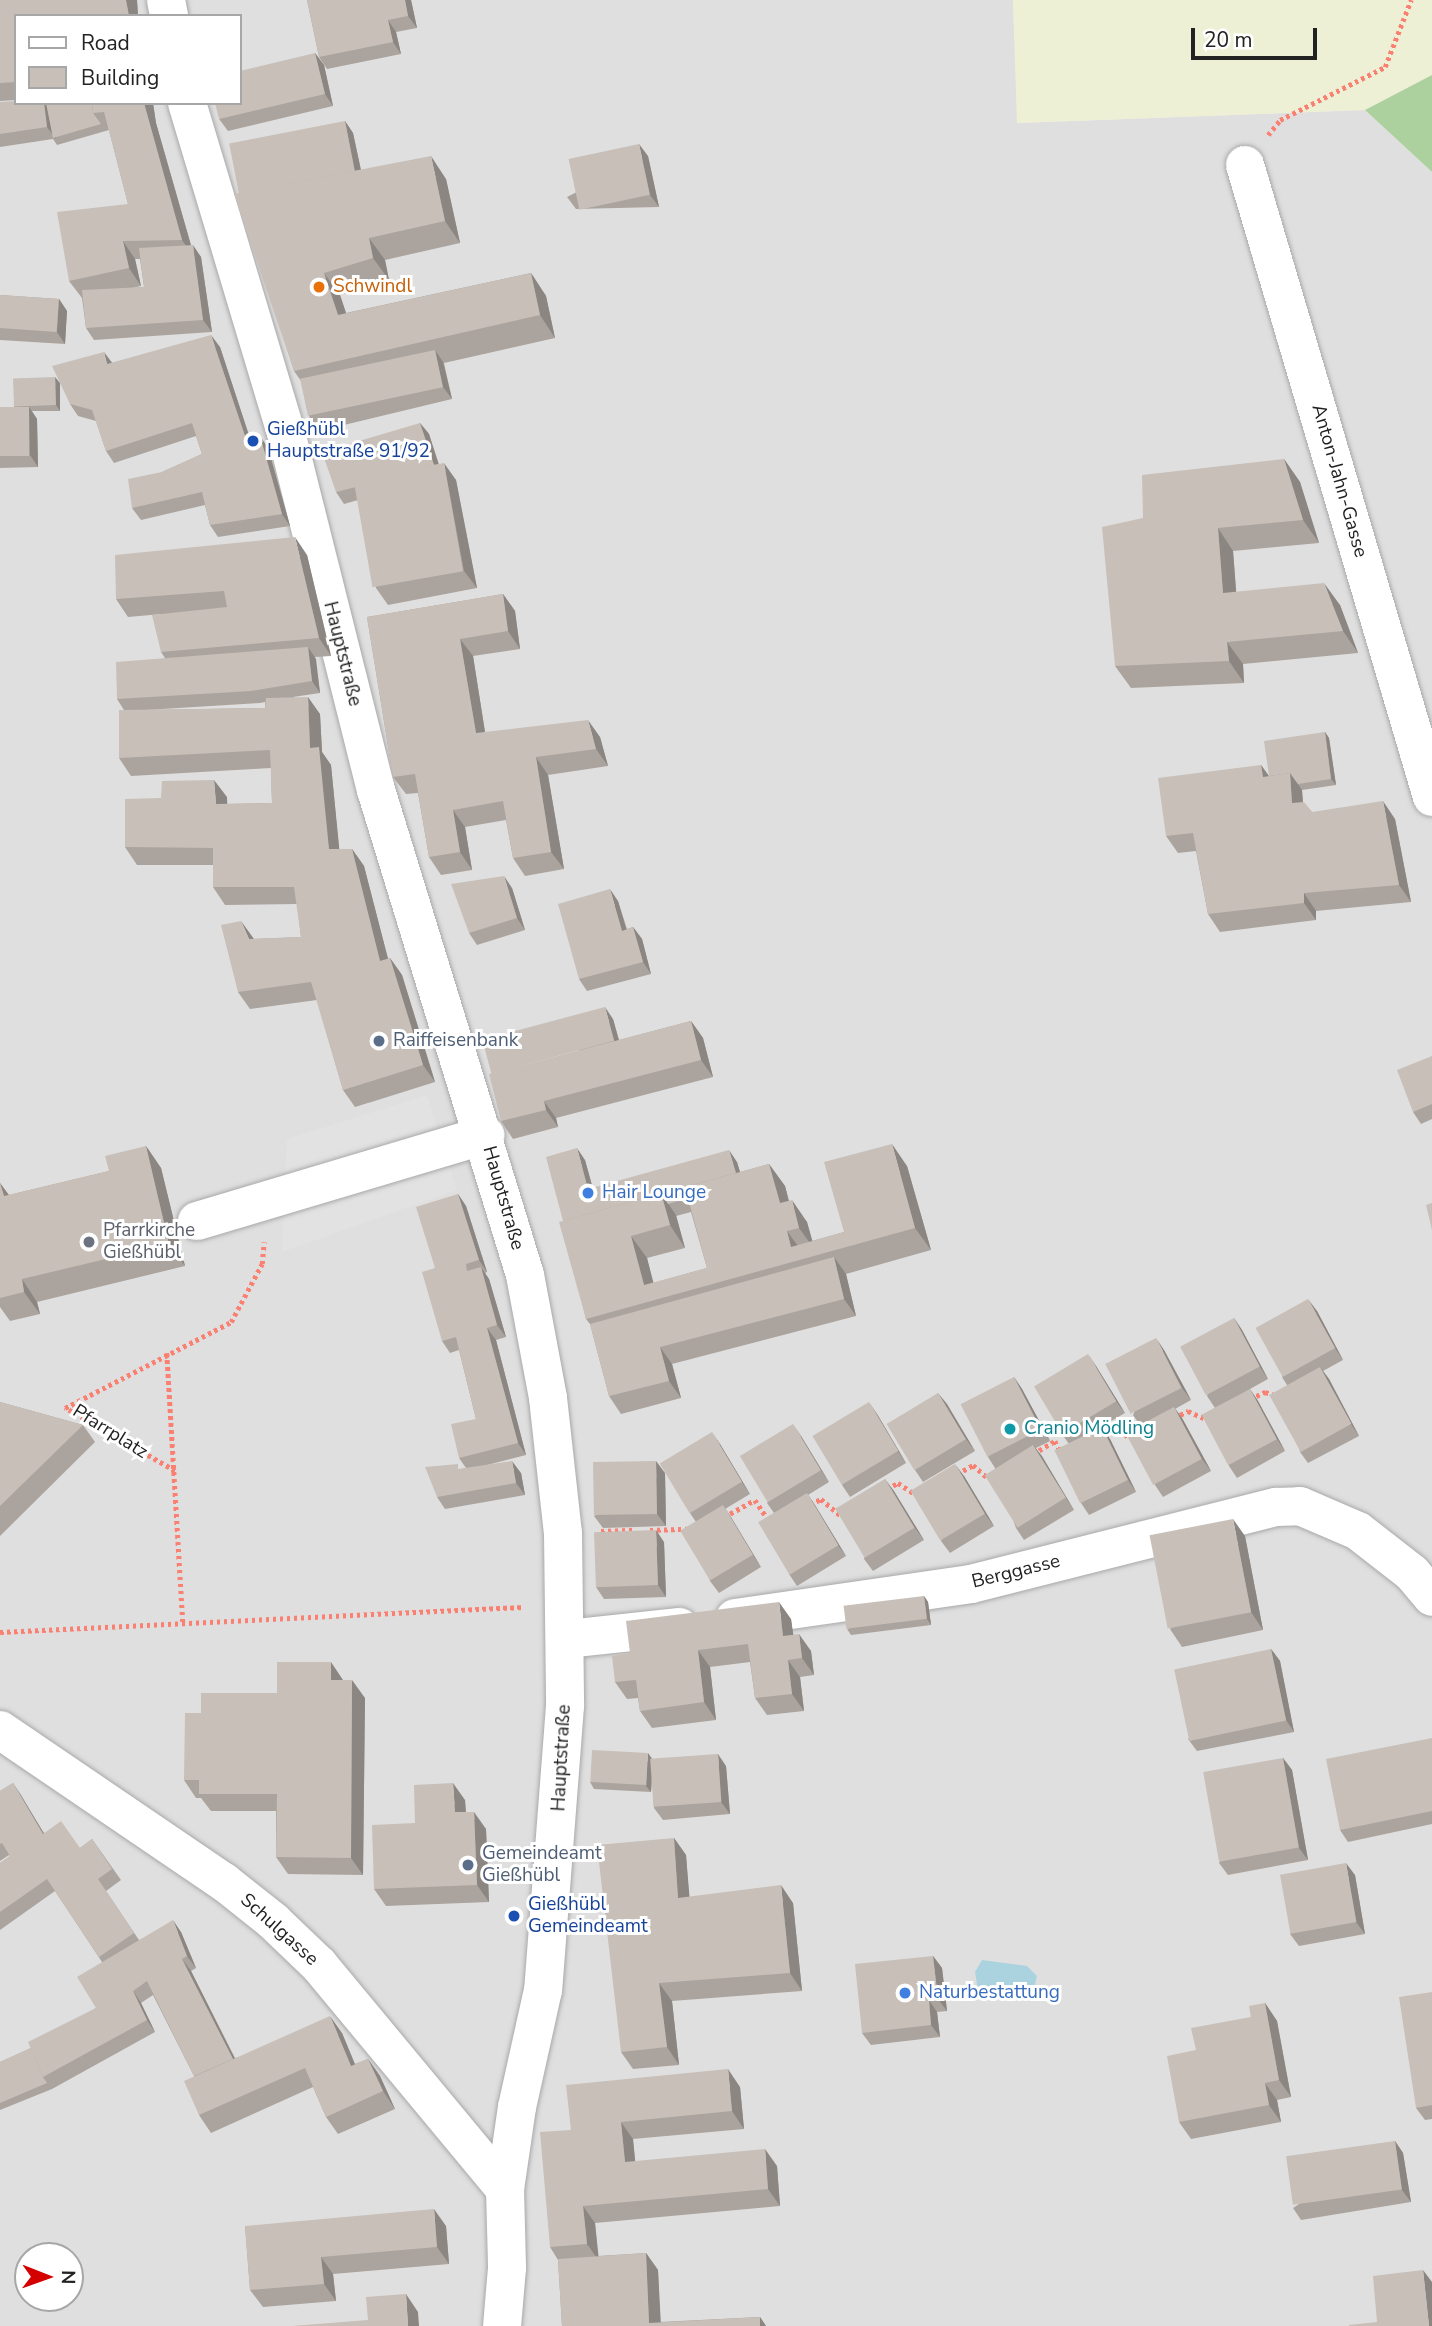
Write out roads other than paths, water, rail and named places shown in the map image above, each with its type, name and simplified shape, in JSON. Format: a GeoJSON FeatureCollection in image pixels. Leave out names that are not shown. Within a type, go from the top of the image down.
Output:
{"type":"FeatureCollection","features":[{"type":"Feature","properties":{"kind":"street","name":"Hauptstraße"},"geometry":{"type":"LineString","coordinates":[[188,105],[286,432],[376,790],[485,1135],[525,1275],[548,1398],[562,1533],[566,1622],[556,1871],[543,1990],[517,2107],[505,2189],[507,2268],[502,2326]]}},
{"type":"Feature","properties":{"kind":"street","name":"Anton-Jahn-Gasse"},"geometry":{"type":"LineString","coordinates":[[1245,165],[1432,797]]}},
{"type":"Feature","properties":{"kind":"street"},"geometry":{"type":"LineString","coordinates":[[197,1221],[485,1135]]}},
{"type":"Feature","properties":{"kind":"street","name":"Berggasse"},"geometry":{"type":"LineString","coordinates":[[566,1622],[971,1584],[1276,1507],[1300,1506],[1359,1531],[1412,1573],[1432,1597]]}},
{"type":"Feature","properties":{"kind":"street","name":"Schulgasse"},"geometry":{"type":"LineString","coordinates":[[0,1730],[225,1882],[273,1921],[319,1965],[505,2189]]}},
{"type":"Feature","properties":{"kind":"water"},"geometry":{"type":"Polygon","coordinates":[[[982,1960],[1027,1966],[1037,1976],[1032,1996],[978,1991],[975,1972],[982,1960]]]}},
{"type":"Feature","properties":{"kind":"place","name":"Schwindl"},"geometry":{"type":"Point","coordinates":[319,287]}},
{"type":"Feature","properties":{"kind":"place","name":"Gießhübl Hauptstraße 91/92"},"geometry":{"type":"Point","coordinates":[253,441]}},
{"type":"Feature","properties":{"kind":"place","name":"Raiffeisenbank"},"geometry":{"type":"Point","coordinates":[379,1041]}},
{"type":"Feature","properties":{"kind":"place","name":"Hair Lounge"},"geometry":{"type":"Point","coordinates":[588,1193]}},
{"type":"Feature","properties":{"kind":"place","name":"Pfarrkirche Gießhübl"},"geometry":{"type":"Point","coordinates":[89,1242]}},
{"type":"Feature","properties":{"kind":"place","name":"Cranio Mödling"},"geometry":{"type":"Point","coordinates":[1010,1429]}},
{"type":"Feature","properties":{"kind":"place","name":"Gemeindeamt Gießhübl"},"geometry":{"type":"Point","coordinates":[468,1865]}},
{"type":"Feature","properties":{"kind":"place","name":"Gießhübl Gemeindeamt"},"geometry":{"type":"Point","coordinates":[514,1916]}},
{"type":"Feature","properties":{"kind":"place","name":"Naturbestattung"},"geometry":{"type":"Point","coordinates":[905,1993]}}]}
